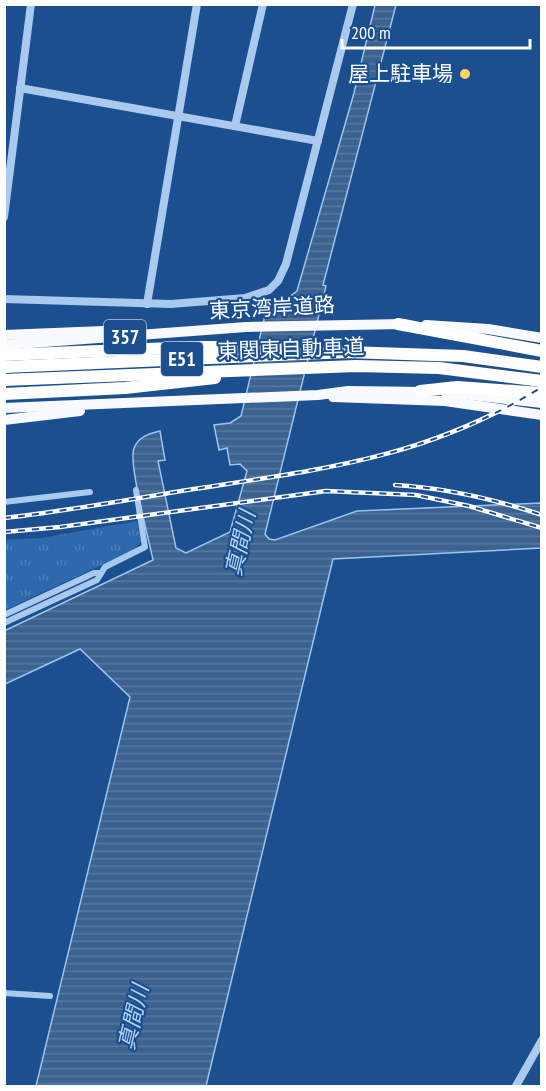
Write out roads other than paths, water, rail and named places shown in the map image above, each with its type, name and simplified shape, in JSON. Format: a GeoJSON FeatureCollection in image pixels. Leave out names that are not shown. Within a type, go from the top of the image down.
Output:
{"type":"FeatureCollection","features":[{"type":"Feature","properties":{"kind":"highway","name":"東京湾岸道路"},"geometry":{"type":"LineString","coordinates":[[4,345],[246,327],[378,324],[479,329],[542,338]]}},
{"type":"Feature","properties":{"kind":"highway"},"geometry":{"type":"LineString","coordinates":[[398,324],[542,351]]}},
{"type":"Feature","properties":{"kind":"highway"},"geometry":{"type":"LineString","coordinates":[[4,335],[246,327]]}},
{"type":"Feature","properties":{"kind":"highway"},"geometry":{"type":"LineString","coordinates":[[4,330],[54,332]]}},
{"type":"Feature","properties":{"kind":"highway"},"geometry":{"type":"LineString","coordinates":[[4,355],[237,346],[359,352]]}},
{"type":"Feature","properties":{"kind":"highway","name":"東関東自動車道"},"geometry":{"type":"LineString","coordinates":[[4,367],[359,352],[463,356],[542,367]]}},
{"type":"Feature","properties":{"kind":"highway","name":"東関東自動車道"},"geometry":{"type":"LineString","coordinates":[[4,381],[356,366],[439,368],[542,381]]}},
{"type":"Feature","properties":{"kind":"highway"},"geometry":{"type":"LineString","coordinates":[[4,394],[125,388],[296,368]]}},
{"type":"Feature","properties":{"kind":"highway"},"geometry":{"type":"LineString","coordinates":[[4,408],[358,394],[457,387],[542,393]]}},
{"type":"Feature","properties":{"kind":"highway"},"geometry":{"type":"LineString","coordinates":[[420,391],[491,396],[542,403]]}},
{"type":"Feature","properties":{"kind":"highway"},"geometry":{"type":"LineString","coordinates":[[358,394],[453,402],[542,415]]}},
{"type":"Feature","properties":{"kind":"highway"},"geometry":{"type":"LineString","coordinates":[[4,420],[137,402]]}},
{"type":"Feature","properties":{"kind":"street"},"geometry":{"type":"LineString","coordinates":[[4,217],[31,4]]}},
{"type":"Feature","properties":{"kind":"street"},"geometry":{"type":"LineString","coordinates":[[147,304],[197,4]]}},
{"type":"Feature","properties":{"kind":"street"},"geometry":{"type":"LineString","coordinates":[[234,126],[263,4]]}},
{"type":"Feature","properties":{"kind":"street"},"geometry":{"type":"LineString","coordinates":[[4,299],[147,304],[245,298],[258,295],[273,286],[286,264],[353,4]]}},
{"type":"Feature","properties":{"kind":"street"},"geometry":{"type":"LineString","coordinates":[[20,88],[318,141]]}},
{"type":"Feature","properties":{"kind":"street"},"geometry":{"type":"LineString","coordinates":[[4,623],[97,580],[105,567],[145,547],[136,490]]}},
{"type":"Feature","properties":{"kind":"street"},"geometry":{"type":"LineString","coordinates":[[4,502],[90,492]]}},
{"type":"Feature","properties":{"kind":"street"},"geometry":{"type":"LineString","coordinates":[[4,615],[94,573],[101,573]]}},
{"type":"Feature","properties":{"kind":"street"},"geometry":{"type":"LineString","coordinates":[[4,993],[50,996]]}},
{"type":"Feature","properties":{"kind":"street"},"geometry":{"type":"LineString","coordinates":[[516,1086],[542,1040]]}},
{"type":"Feature","properties":{"kind":"water","name":"真間川"},"geometry":{"type":"Polygon","coordinates":[[[375,5],[396,5],[323,285],[326,286],[265,534],[269,539],[275,540],[357,511],[541,503],[541,548],[333,559],[206,1086],[36,1086],[130,697],[80,649],[5,684],[4,631],[153,560],[136,484],[133,456],[136,444],[148,435],[160,431],[165,460],[158,461],[176,548],[186,553],[230,532],[247,471],[240,464],[230,465],[227,448],[219,450],[214,425],[230,423],[241,416],[265,315],[297,291],[354,93],[375,5]]]}},
{"type":"Feature","properties":{"kind":"railway"},"geometry":{"type":"LineString","coordinates":[[4,518],[287,475],[374,457],[457,430],[499,411],[542,387]]}},
{"type":"Feature","properties":{"kind":"railway"},"geometry":{"type":"LineString","coordinates":[[395,485],[470,495],[542,515]]}},
{"type":"Feature","properties":{"kind":"railway"},"geometry":{"type":"LineString","coordinates":[[4,532],[60,527],[326,491],[416,495],[469,506],[542,528]]}},
{"type":"Feature","properties":{"kind":"place","name":"屋上駐車場"},"geometry":{"type":"Point","coordinates":[465,74]}}]}
